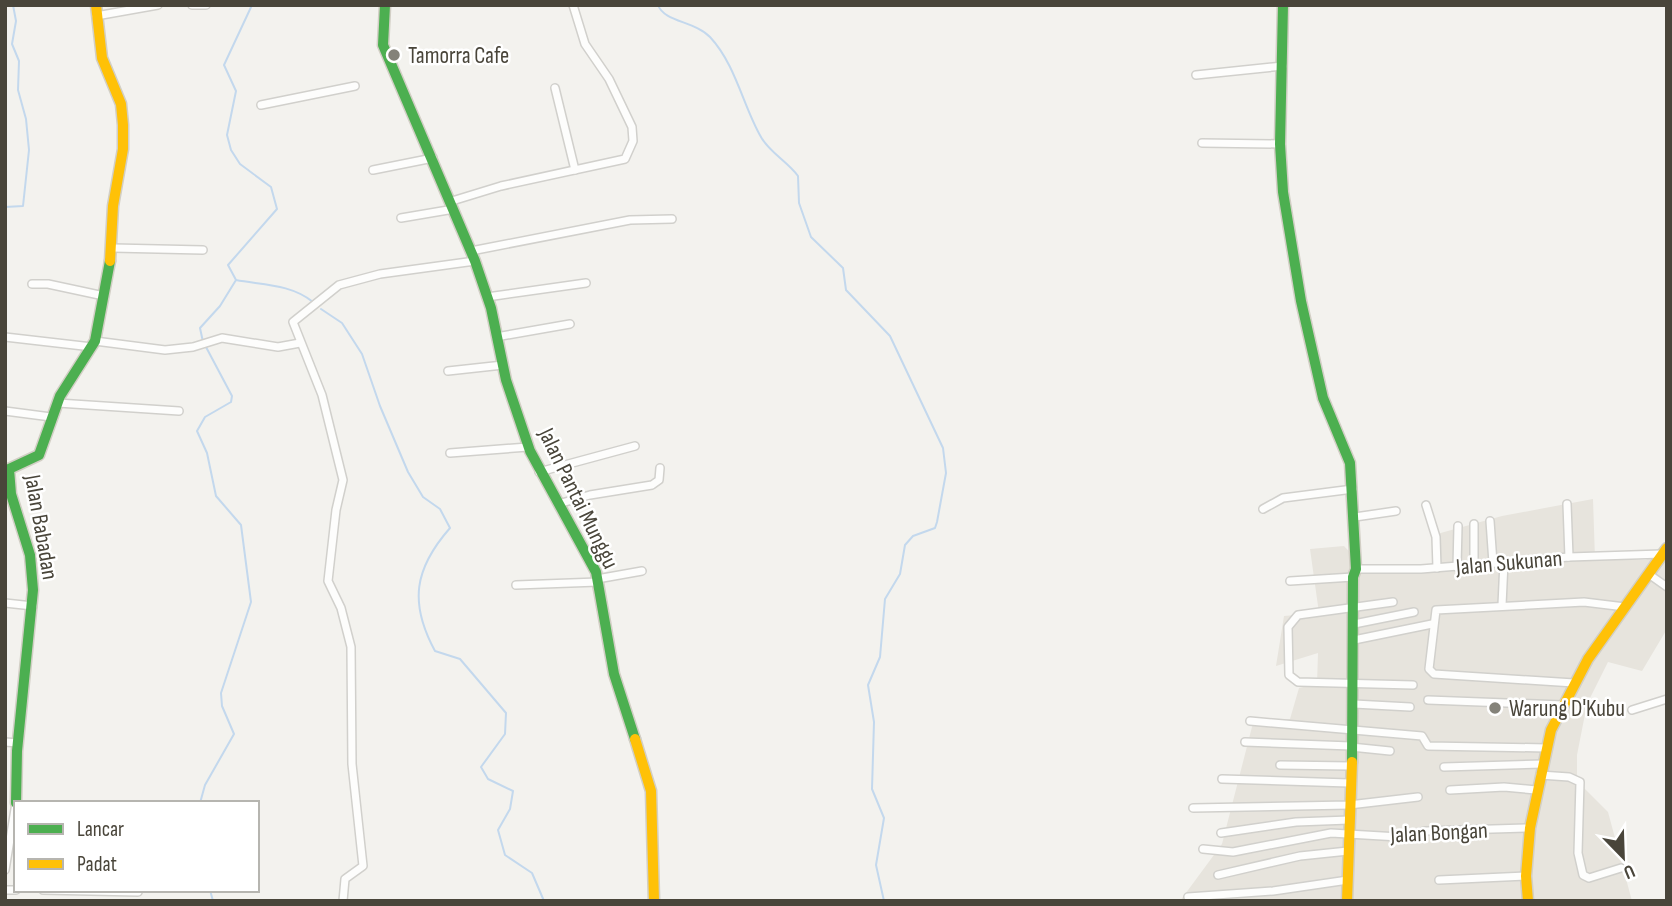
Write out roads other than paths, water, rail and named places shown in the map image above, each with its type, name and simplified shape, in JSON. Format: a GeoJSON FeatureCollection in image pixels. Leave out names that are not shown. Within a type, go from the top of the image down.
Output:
{"type":"FeatureCollection","features":[{"type":"Feature","properties":{"kind":"street"},"geometry":{"type":"LineString","coordinates":[[96,11],[158,5]]}},
{"type":"Feature","properties":{"kind":"street"},"geometry":{"type":"LineString","coordinates":[[192,5],[206,5]]}},
{"type":"Feature","properties":{"kind":"street","name":"Jalan Pantai Munggu"},"geometry":{"type":"LineString","coordinates":[[385,5],[383,45],[473,256],[487,297],[503,365],[528,447],[539,472],[585,549],[598,580],[614,674],[650,791],[654,901]]}},
{"type":"Feature","properties":{"kind":"street"},"geometry":{"type":"LineString","coordinates":[[401,218],[453,205],[501,186],[623,161],[633,141],[633,132],[609,79],[584,44],[573,5]]}},
{"type":"Feature","properties":{"kind":"street"},"geometry":{"type":"LineString","coordinates":[[1283,5],[1280,144],[1283,192],[1301,301],[1323,398],[1350,463],[1353,489],[1354,704],[1349,783],[1347,901]]}},
{"type":"Feature","properties":{"kind":"street","name":"Jalan Babadan"},"geometry":{"type":"LineString","coordinates":[[16,801],[18,743],[25,705],[33,606],[30,553],[12,501],[9,473],[14,464],[31,461],[39,455],[51,416],[69,378],[94,344],[113,248],[113,205],[123,149],[123,125],[121,104],[102,58],[96,11]]}},
{"type":"Feature","properties":{"kind":"street"},"geometry":{"type":"LineString","coordinates":[[1196,75],[1283,65]]}},
{"type":"Feature","properties":{"kind":"street"},"geometry":{"type":"LineString","coordinates":[[261,105],[355,86]]}},
{"type":"Feature","properties":{"kind":"street"},"geometry":{"type":"LineString","coordinates":[[555,88],[575,170]]}},
{"type":"Feature","properties":{"kind":"street"},"geometry":{"type":"LineString","coordinates":[[1202,143],[1280,144]]}},
{"type":"Feature","properties":{"kind":"street"},"geometry":{"type":"LineString","coordinates":[[373,170],[433,158]]}},
{"type":"Feature","properties":{"kind":"street"},"geometry":{"type":"LineString","coordinates":[[343,901],[345,879],[363,866],[352,764],[351,647],[341,608],[328,581],[336,510],[343,480],[322,396],[293,322],[339,285],[630,219],[672,219]]}},
{"type":"Feature","properties":{"kind":"street"},"geometry":{"type":"LineString","coordinates":[[113,248],[203,250]]}},
{"type":"Feature","properties":{"kind":"street"},"geometry":{"type":"LineString","coordinates":[[487,297],[586,283]]}},
{"type":"Feature","properties":{"kind":"street"},"geometry":{"type":"LineString","coordinates":[[32,284],[104,296]]}},
{"type":"Feature","properties":{"kind":"street"},"geometry":{"type":"LineString","coordinates":[[496,337],[570,324]]}},
{"type":"Feature","properties":{"kind":"street"},"geometry":{"type":"LineString","coordinates":[[5,337],[165,350],[193,347],[222,338],[278,347],[300,343]]}},
{"type":"Feature","properties":{"kind":"street"},"geometry":{"type":"LineString","coordinates":[[448,371],[503,365]]}},
{"type":"Feature","properties":{"kind":"street"},"geometry":{"type":"LineString","coordinates":[[58,403],[179,411]]}},
{"type":"Feature","properties":{"kind":"street"},"geometry":{"type":"LineString","coordinates":[[5,411],[51,416]]}},
{"type":"Feature","properties":{"kind":"street"},"geometry":{"type":"LineString","coordinates":[[539,472],[635,446]]}},
{"type":"Feature","properties":{"kind":"street"},"geometry":{"type":"LineString","coordinates":[[450,453],[528,447]]}},
{"type":"Feature","properties":{"kind":"street"},"geometry":{"type":"LineString","coordinates":[[558,504],[590,495],[652,485],[659,480],[660,468]]}},
{"type":"Feature","properties":{"kind":"street"},"geometry":{"type":"LineString","coordinates":[[1263,509],[1283,498],[1353,489]]}},
{"type":"Feature","properties":{"kind":"street"},"geometry":{"type":"LineString","coordinates":[[1567,504],[1569,557]]}},
{"type":"Feature","properties":{"kind":"street"},"geometry":{"type":"LineString","coordinates":[[1426,505],[1436,537],[1437,568]]}},
{"type":"Feature","properties":{"kind":"street"},"geometry":{"type":"LineString","coordinates":[[1355,517],[1396,511]]}},
{"type":"Feature","properties":{"kind":"street"},"geometry":{"type":"LineString","coordinates":[[1490,521],[1493,563]]}},
{"type":"Feature","properties":{"kind":"street"},"geometry":{"type":"LineString","coordinates":[[1474,524],[1474,564]]}},
{"type":"Feature","properties":{"kind":"street"},"geometry":{"type":"LineString","coordinates":[[1457,567],[1458,526]]}},
{"type":"Feature","properties":{"kind":"street"},"geometry":{"type":"LineString","coordinates":[[1525,900],[1530,828],[1536,790],[1547,748],[1563,705],[1574,683],[1665,551]]}},
{"type":"Feature","properties":{"kind":"street","name":"Jalan Sukunan"},"geometry":{"type":"LineString","coordinates":[[1290,581],[1354,573],[1665,551]]}},
{"type":"Feature","properties":{"kind":"street"},"geometry":{"type":"LineString","coordinates":[[1502,605],[1504,562]]}},
{"type":"Feature","properties":{"kind":"street"},"geometry":{"type":"LineString","coordinates":[[516,585],[598,580],[642,571]]}},
{"type":"Feature","properties":{"kind":"street"},"geometry":{"type":"LineString","coordinates":[[1650,575],[1667,587]]}},
{"type":"Feature","properties":{"kind":"street"},"geometry":{"type":"LineString","coordinates":[[1393,602],[1305,612],[1288,627],[1289,675],[1294,681],[1413,685]]}},
{"type":"Feature","properties":{"kind":"street"},"geometry":{"type":"LineString","coordinates":[[1574,683],[1434,674],[1429,669],[1432,624],[1438,608],[1584,602],[1625,607]]}},
{"type":"Feature","properties":{"kind":"street"},"geometry":{"type":"LineString","coordinates":[[5,603],[33,606]]}},
{"type":"Feature","properties":{"kind":"street"},"geometry":{"type":"LineString","coordinates":[[1354,624],[1414,612]]}},
{"type":"Feature","properties":{"kind":"street"},"geometry":{"type":"LineString","coordinates":[[1354,640],[1432,624]]}},
{"type":"Feature","properties":{"kind":"street"},"geometry":{"type":"LineString","coordinates":[[1632,710],[1667,699]]}},
{"type":"Feature","properties":{"kind":"street"},"geometry":{"type":"LineString","coordinates":[[1428,700],[1563,705]]}},
{"type":"Feature","properties":{"kind":"street"},"geometry":{"type":"LineString","coordinates":[[1354,704],[1410,707]]}},
{"type":"Feature","properties":{"kind":"street"},"geometry":{"type":"LineString","coordinates":[[1250,721],[1424,736],[1427,746],[1547,748]]}},
{"type":"Feature","properties":{"kind":"street"},"geometry":{"type":"LineString","coordinates":[[5,742],[18,743]]}},
{"type":"Feature","properties":{"kind":"street"},"geometry":{"type":"LineString","coordinates":[[1245,742],[1351,746],[1390,751]]}},
{"type":"Feature","properties":{"kind":"street"},"geometry":{"type":"LineString","coordinates":[[1280,765],[1350,766]]}},
{"type":"Feature","properties":{"kind":"street"},"geometry":{"type":"LineString","coordinates":[[1444,766],[1541,769],[1578,779],[1582,799],[1578,853],[1583,875],[1589,878],[1621,868]]}},
{"type":"Feature","properties":{"kind":"street"},"geometry":{"type":"LineString","coordinates":[[1222,779],[1349,783]]}},
{"type":"Feature","properties":{"kind":"street"},"geometry":{"type":"LineString","coordinates":[[1450,790],[1504,787],[1536,790]]}},
{"type":"Feature","properties":{"kind":"street"},"geometry":{"type":"LineString","coordinates":[[1193,808],[1349,805],[1418,797]]}},
{"type":"Feature","properties":{"kind":"street","name":"Jalan Babadan"},"geometry":{"type":"LineString","coordinates":[[5,870],[14,813]]}},
{"type":"Feature","properties":{"kind":"street"},"geometry":{"type":"LineString","coordinates":[[1221,833],[1296,822],[1349,820]]}},
{"type":"Feature","properties":{"kind":"street","name":"Jalan Bongan"},"geometry":{"type":"LineString","coordinates":[[1203,849],[1233,852],[1331,833],[1399,837],[1426,831],[1530,828]]}},
{"type":"Feature","properties":{"kind":"street"},"geometry":{"type":"LineString","coordinates":[[1218,875],[1300,856],[1349,851]]}},
{"type":"Feature","properties":{"kind":"street"},"geometry":{"type":"LineString","coordinates":[[1439,880],[1526,876]]}},
{"type":"Feature","properties":{"kind":"street"},"geometry":{"type":"LineString","coordinates":[[1188,897],[1273,891],[1348,880]]}},
{"type":"Feature","properties":{"kind":"waterway"},"geometry":{"type":"LineString","coordinates":[[5,207],[23,206],[29,150],[26,119],[18,90],[19,61],[12,44],[16,21],[13,5]]}},
{"type":"Feature","properties":{"kind":"waterway"},"geometry":{"type":"LineString","coordinates":[[252,5],[224,65],[236,91],[227,135],[231,150],[240,164],[271,187],[277,209],[228,265],[236,280],[286,288],[313,302]]}},
{"type":"Feature","properties":{"kind":"waterway"},"geometry":{"type":"LineString","coordinates":[[658,5],[667,15],[704,32],[719,48],[761,137],[798,176],[799,203],[811,237],[843,268],[846,290],[890,336],[943,448],[946,473],[937,522],[935,528],[913,536],[905,545],[900,574],[885,599],[880,657],[868,685],[874,722],[872,789],[884,818],[876,865],[884,901]]}},
{"type":"Feature","properties":{"kind":"waterway"},"geometry":{"type":"LineString","coordinates":[[203,342],[200,328],[220,306],[236,280]]}},
{"type":"Feature","properties":{"kind":"waterway"},"geometry":{"type":"LineString","coordinates":[[321,309],[342,323],[362,354],[380,406],[408,472],[423,497],[440,509],[450,528],[438,543],[423,572],[419,587],[421,617],[435,651],[460,659],[506,713],[505,734],[481,767],[488,779],[513,791],[510,809],[498,830],[505,855],[532,873],[544,901]]}},
{"type":"Feature","properties":{"kind":"waterway"},"geometry":{"type":"LineString","coordinates":[[201,801],[205,785],[234,734],[222,706],[221,693],[251,602],[241,525],[216,496],[207,453],[197,431],[205,417],[231,402],[232,396],[206,347]]}},
{"type":"Feature","properties":{"kind":"waterway"},"geometry":{"type":"LineString","coordinates":[[211,892],[213,901]]}},
{"type":"Feature","properties":{"kind":"place","name":"Tamorra Cafe"},"geometry":{"type":"Point","coordinates":[394,55]}},
{"type":"Feature","properties":{"kind":"place","name":"Warung D'Kubu"},"geometry":{"type":"Point","coordinates":[1495,708]}}]}
